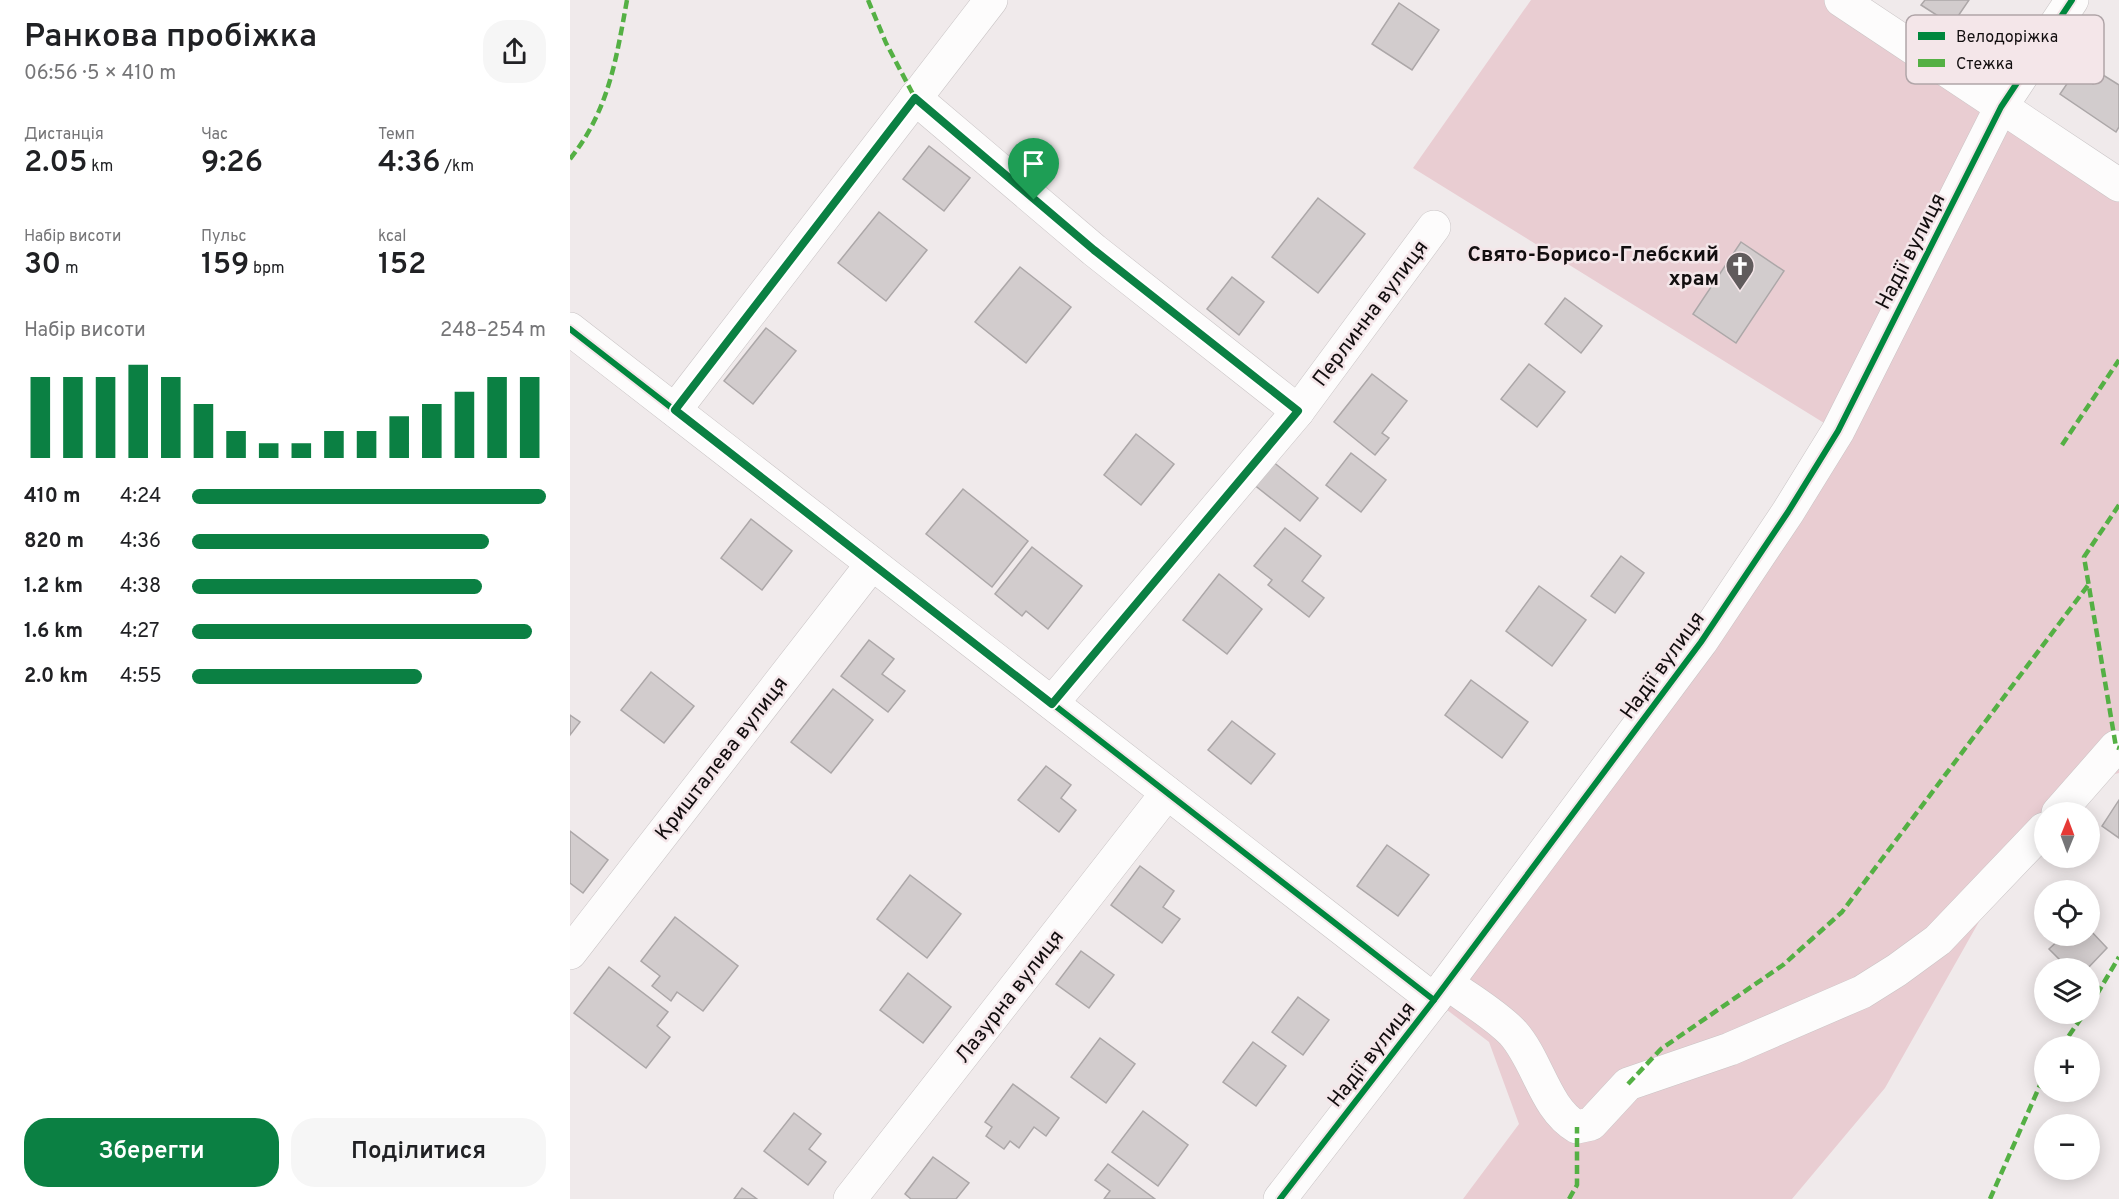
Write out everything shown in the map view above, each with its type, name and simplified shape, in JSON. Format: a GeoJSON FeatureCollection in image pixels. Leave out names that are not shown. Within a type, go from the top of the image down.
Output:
{"type":"FeatureCollection","features":[{"type":"Feature","properties":{"kind":"street"},"geometry":{"type":"LineString","coordinates":[[675,410],[991,0]]}},
{"type":"Feature","properties":{"kind":"street"},"geometry":{"type":"LineString","coordinates":[[1841,0],[1906,43]]}},
{"type":"Feature","properties":{"kind":"street","name":"Надії вулиця"},"geometry":{"type":"LineString","coordinates":[[2062,15],[2072,0]]}},
{"type":"Feature","properties":{"kind":"street"},"geometry":{"type":"LineString","coordinates":[[1968,84],[2119,185]]}},
{"type":"Feature","properties":{"kind":"street","name":"Надії вулиця"},"geometry":{"type":"LineString","coordinates":[[1281,1199],[1440,992],[1701,642],[1799,494],[1838,431],[2001,106],[2016,84]]}},
{"type":"Feature","properties":{"kind":"street"},"geometry":{"type":"LineString","coordinates":[[915,98],[1094,250],[1298,411]]}},
{"type":"Feature","properties":{"kind":"street","name":"Перлинна вулиця"},"geometry":{"type":"LineString","coordinates":[[1052,704],[1298,411],[1434,227]]}},
{"type":"Feature","properties":{"kind":"street"},"geometry":{"type":"LineString","coordinates":[[572,342],[675,410],[1167,793],[1440,992],[1512,1032],[1527,1052],[1563,1119],[1577,1127],[1591,1124],[1628,1084],[1730,1049],[1862,992],[1897,970],[1938,940],[2034,839]]}},
{"type":"Feature","properties":{"kind":"street","name":"Кришталева вулиця"},"geometry":{"type":"LineString","coordinates":[[570,953],[872,564]]}},
{"type":"Feature","properties":{"kind":"street"},"geometry":{"type":"LineString","coordinates":[[2068,802],[2116,747]]}},
{"type":"Feature","properties":{"kind":"street","name":"Лазурна вулиця"},"geometry":{"type":"LineString","coordinates":[[850,1199],[1167,793]]}},
{"type":"Feature","properties":{"kind":"shaded area"},"geometry":{"type":"Polygon","coordinates":[[[1531,0],[1841,0],[1906,43],[1906,84],[1967,84],[2119,185],[2119,773],[2095,779],[2075,802],[2034,802],[2034,848],[1998,888],[1885,1088],[1792,1199],[1463,1199],[1519,1124],[1489,1042],[1434,1000],[1837,431],[1413,168],[1531,0]]]}},
{"type":"Feature","properties":{"kind":"building"},"geometry":{"type":"Polygon","coordinates":[[[1925,0],[1969,0],[1959,15],[1936,15],[1921,5],[1925,0]]]}},
{"type":"Feature","properties":{"kind":"building"},"geometry":{"type":"Polygon","coordinates":[[[1399,3],[1439,30],[1412,70],[1372,44],[1399,3]]]}},
{"type":"Feature","properties":{"kind":"building"},"geometry":{"type":"Polygon","coordinates":[[[2104,76],[2119,85],[2119,127],[2116,132],[2060,94],[2067,84],[2104,84],[2104,76]]]}},
{"type":"Feature","properties":{"kind":"building"},"geometry":{"type":"Polygon","coordinates":[[[929,146],[970,178],[944,211],[903,179],[929,146]]]}},
{"type":"Feature","properties":{"kind":"building"},"geometry":{"type":"Polygon","coordinates":[[[1318,198],[1365,234],[1318,293],[1272,257],[1318,198]]]}},
{"type":"Feature","properties":{"kind":"building"},"geometry":{"type":"Polygon","coordinates":[[[879,212],[927,250],[886,301],[838,263],[879,212]]]}},
{"type":"Feature","properties":{"kind":"building","name":"Свято-Борисо-Глебский храм"},"geometry":{"type":"Polygon","coordinates":[[[1741,242],[1784,271],[1736,343],[1693,314],[1741,242]]]}},
{"type":"Feature","properties":{"kind":"building"},"geometry":{"type":"Polygon","coordinates":[[[1020,267],[1071,307],[1026,363],[975,322],[1020,267]]]}},
{"type":"Feature","properties":{"kind":"building"},"geometry":{"type":"Polygon","coordinates":[[[1232,277],[1264,302],[1239,335],[1207,309],[1232,277]]]}},
{"type":"Feature","properties":{"kind":"building"},"geometry":{"type":"Polygon","coordinates":[[[1565,298],[1602,326],[1581,353],[1545,324],[1565,298]]]}},
{"type":"Feature","properties":{"kind":"building"},"geometry":{"type":"Polygon","coordinates":[[[766,328],[796,351],[753,404],[724,381],[766,328]]]}},
{"type":"Feature","properties":{"kind":"building"},"geometry":{"type":"Polygon","coordinates":[[[1529,364],[1565,392],[1537,427],[1501,399],[1529,364]]]}},
{"type":"Feature","properties":{"kind":"building"},"geometry":{"type":"Polygon","coordinates":[[[1372,374],[1407,401],[1382,433],[1389,438],[1375,455],[1334,422],[1372,374]]]}},
{"type":"Feature","properties":{"kind":"building"},"geometry":{"type":"Polygon","coordinates":[[[1136,434],[1174,464],[1141,505],[1104,475],[1136,434]]]}},
{"type":"Feature","properties":{"kind":"building"},"geometry":{"type":"Polygon","coordinates":[[[1351,453],[1386,480],[1361,512],[1326,485],[1351,453]]]}},
{"type":"Feature","properties":{"kind":"building"},"geometry":{"type":"Polygon","coordinates":[[[1272,461],[1318,498],[1300,521],[1253,484],[1272,461]]]}},
{"type":"Feature","properties":{"kind":"building"},"geometry":{"type":"Polygon","coordinates":[[[963,489],[1028,541],[992,587],[926,534],[963,489]]]}},
{"type":"Feature","properties":{"kind":"building"},"geometry":{"type":"Polygon","coordinates":[[[751,519],[792,551],[762,590],[721,558],[751,519]]]}},
{"type":"Feature","properties":{"kind":"building"},"geometry":{"type":"Polygon","coordinates":[[[1285,528],[1321,556],[1302,581],[1324,598],[1309,617],[1268,585],[1272,580],[1254,566],[1285,528]]]}},
{"type":"Feature","properties":{"kind":"building"},"geometry":{"type":"Polygon","coordinates":[[[1032,547],[1082,586],[1048,629],[1026,611],[1022,616],[995,594],[1032,547]]]}},
{"type":"Feature","properties":{"kind":"building"},"geometry":{"type":"Polygon","coordinates":[[[1621,556],[1644,573],[1615,613],[1591,596],[1621,556]]]}},
{"type":"Feature","properties":{"kind":"building"},"geometry":{"type":"Polygon","coordinates":[[[1219,574],[1262,609],[1227,654],[1183,620],[1219,574]]]}},
{"type":"Feature","properties":{"kind":"building"},"geometry":{"type":"Polygon","coordinates":[[[1539,586],[1586,620],[1552,666],[1506,631],[1539,586]]]}},
{"type":"Feature","properties":{"kind":"building"},"geometry":{"type":"Polygon","coordinates":[[[869,640],[894,659],[882,674],[905,691],[888,712],[841,676],[869,640]]]}},
{"type":"Feature","properties":{"kind":"building"},"geometry":{"type":"Polygon","coordinates":[[[651,672],[694,706],[664,743],[621,710],[651,672]]]}},
{"type":"Feature","properties":{"kind":"building"},"geometry":{"type":"Polygon","coordinates":[[[1471,680],[1528,722],[1502,758],[1445,715],[1471,680]]]}},
{"type":"Feature","properties":{"kind":"building"},"geometry":{"type":"Polygon","coordinates":[[[833,689],[873,720],[831,773],[791,742],[833,689]]]}},
{"type":"Feature","properties":{"kind":"building"},"geometry":{"type":"Polygon","coordinates":[[[570,715],[580,722],[570,735],[570,715]]]}},
{"type":"Feature","properties":{"kind":"building"},"geometry":{"type":"Polygon","coordinates":[[[1232,721],[1275,754],[1251,784],[1208,750],[1232,721]]]}},
{"type":"Feature","properties":{"kind":"building"},"geometry":{"type":"Polygon","coordinates":[[[1046,766],[1071,785],[1061,798],[1076,810],[1059,832],[1018,800],[1046,766]]]}},
{"type":"Feature","properties":{"kind":"building"},"geometry":{"type":"Polygon","coordinates":[[[2119,800],[2119,838],[2102,826],[2119,800]]]}},
{"type":"Feature","properties":{"kind":"building"},"geometry":{"type":"Polygon","coordinates":[[[570,831],[608,860],[583,893],[570,883],[570,831]]]}},
{"type":"Feature","properties":{"kind":"building"},"geometry":{"type":"Polygon","coordinates":[[[1387,845],[1429,875],[1398,916],[1357,886],[1387,845]]]}},
{"type":"Feature","properties":{"kind":"building"},"geometry":{"type":"Polygon","coordinates":[[[1140,866],[1174,891],[1163,907],[1180,919],[1162,943],[1111,905],[1140,866]]]}},
{"type":"Feature","properties":{"kind":"building"},"geometry":{"type":"Polygon","coordinates":[[[910,875],[961,914],[927,958],[877,919],[910,875]]]}},
{"type":"Feature","properties":{"kind":"building"},"geometry":{"type":"Polygon","coordinates":[[[675,917],[738,966],[703,1011],[677,992],[671,1001],[652,986],[660,976],[641,961],[675,917]]]}},
{"type":"Feature","properties":{"kind":"building"},"geometry":{"type":"Polygon","coordinates":[[[2100,941],[2107,948],[2097,958],[2058,958],[2049,949],[2052,946],[2100,946],[2100,941]]]}},
{"type":"Feature","properties":{"kind":"building"},"geometry":{"type":"Polygon","coordinates":[[[1081,951],[1114,975],[1089,1008],[1056,984],[1081,951]]]}},
{"type":"Feature","properties":{"kind":"building"},"geometry":{"type":"Polygon","coordinates":[[[609,967],[668,1012],[657,1026],[670,1037],[646,1068],[574,1013],[609,967]]]}},
{"type":"Feature","properties":{"kind":"building"},"geometry":{"type":"Polygon","coordinates":[[[908,973],[951,1007],[923,1043],[880,1010],[908,973]]]}},
{"type":"Feature","properties":{"kind":"building"},"geometry":{"type":"Polygon","coordinates":[[[1298,997],[1329,1020],[1303,1055],[1272,1032],[1298,997]]]}},
{"type":"Feature","properties":{"kind":"building"},"geometry":{"type":"Polygon","coordinates":[[[1100,1038],[1135,1064],[1106,1103],[1071,1077],[1100,1038]]]}},
{"type":"Feature","properties":{"kind":"building"},"geometry":{"type":"Polygon","coordinates":[[[1253,1042],[1286,1066],[1256,1106],[1223,1082],[1253,1042]]]}},
{"type":"Feature","properties":{"kind":"building"},"geometry":{"type":"Polygon","coordinates":[[[1013,1084],[1059,1118],[1046,1136],[1034,1127],[1019,1148],[1010,1141],[1004,1149],[986,1136],[992,1127],[985,1122],[1013,1084]]]}},
{"type":"Feature","properties":{"kind":"building"},"geometry":{"type":"Polygon","coordinates":[[[1143,1111],[1188,1145],[1158,1186],[1112,1152],[1143,1111]]]}},
{"type":"Feature","properties":{"kind":"building"},"geometry":{"type":"Polygon","coordinates":[[[794,1113],[821,1134],[809,1149],[826,1162],[808,1185],[764,1151],[794,1113]]]}},
{"type":"Feature","properties":{"kind":"building"},"geometry":{"type":"Polygon","coordinates":[[[933,1157],[969,1183],[956,1199],[911,1199],[905,1194],[933,1157]]]}},
{"type":"Feature","properties":{"kind":"building"},"geometry":{"type":"Polygon","coordinates":[[[1108,1164],[1155,1199],[1104,1199],[1110,1191],[1095,1180],[1108,1164]]]}},
{"type":"Feature","properties":{"kind":"building"},"geometry":{"type":"Polygon","coordinates":[[[742,1188],[757,1199],[734,1199],[742,1188]]]}},
{"type":"Feature","properties":{"kind":"marked path"},"geometry":{"type":"LineString","coordinates":[[570,159],[594,122],[609,84],[627,0]]}},
{"type":"Feature","properties":{"kind":"marked path"},"geometry":{"type":"LineString","coordinates":[[868,0],[886,43],[915,98]]}},
{"type":"Feature","properties":{"kind":"marked path"},"geometry":{"type":"LineString","coordinates":[[2062,445],[2119,360]]}},
{"type":"Feature","properties":{"kind":"marked path"},"geometry":{"type":"LineString","coordinates":[[2119,505],[2084,557],[2116,747],[2119,748]]}},
{"type":"Feature","properties":{"kind":"marked path"},"geometry":{"type":"LineString","coordinates":[[1628,1084],[1661,1049],[1783,965],[1842,912],[2089,584]]}},
{"type":"Feature","properties":{"kind":"marked path"},"geometry":{"type":"LineString","coordinates":[[2100,989],[2119,957]]}},
{"type":"Feature","properties":{"kind":"marked path"},"geometry":{"type":"LineString","coordinates":[[2069,1036],[2077,1024]]}},
{"type":"Feature","properties":{"kind":"marked path"},"geometry":{"type":"LineString","coordinates":[[1990,1199],[2034,1099]]}},
{"type":"Feature","properties":{"kind":"marked path"},"geometry":{"type":"LineString","coordinates":[[1569,1199],[1577,1185],[1577,1127]]}},
{"type":"Feature","properties":{"kind":"cycle path"},"geometry":{"type":"LineString","coordinates":[[2062,15],[2072,0]]}},
{"type":"Feature","properties":{"kind":"cycle path"},"geometry":{"type":"LineString","coordinates":[[1280,1199],[1434,1000],[1701,642],[1788,512],[1838,431],[2001,107],[2016,84]]}},
{"type":"Feature","properties":{"kind":"cycle path"},"geometry":{"type":"LineString","coordinates":[[570,329],[1434,1000]]}},
{"type":"Feature","properties":{"kind":"place","name":"Свято-Борисо-Глебский храм"},"geometry":{"type":"Point","coordinates":[1740,292]}},
{"type":"Feature","properties":{"kind":"route"},"geometry":{"type":"LineString","coordinates":[[915,98],[1034,200],[1298,411],[1052,704],[675,410],[915,98]]}}]}
